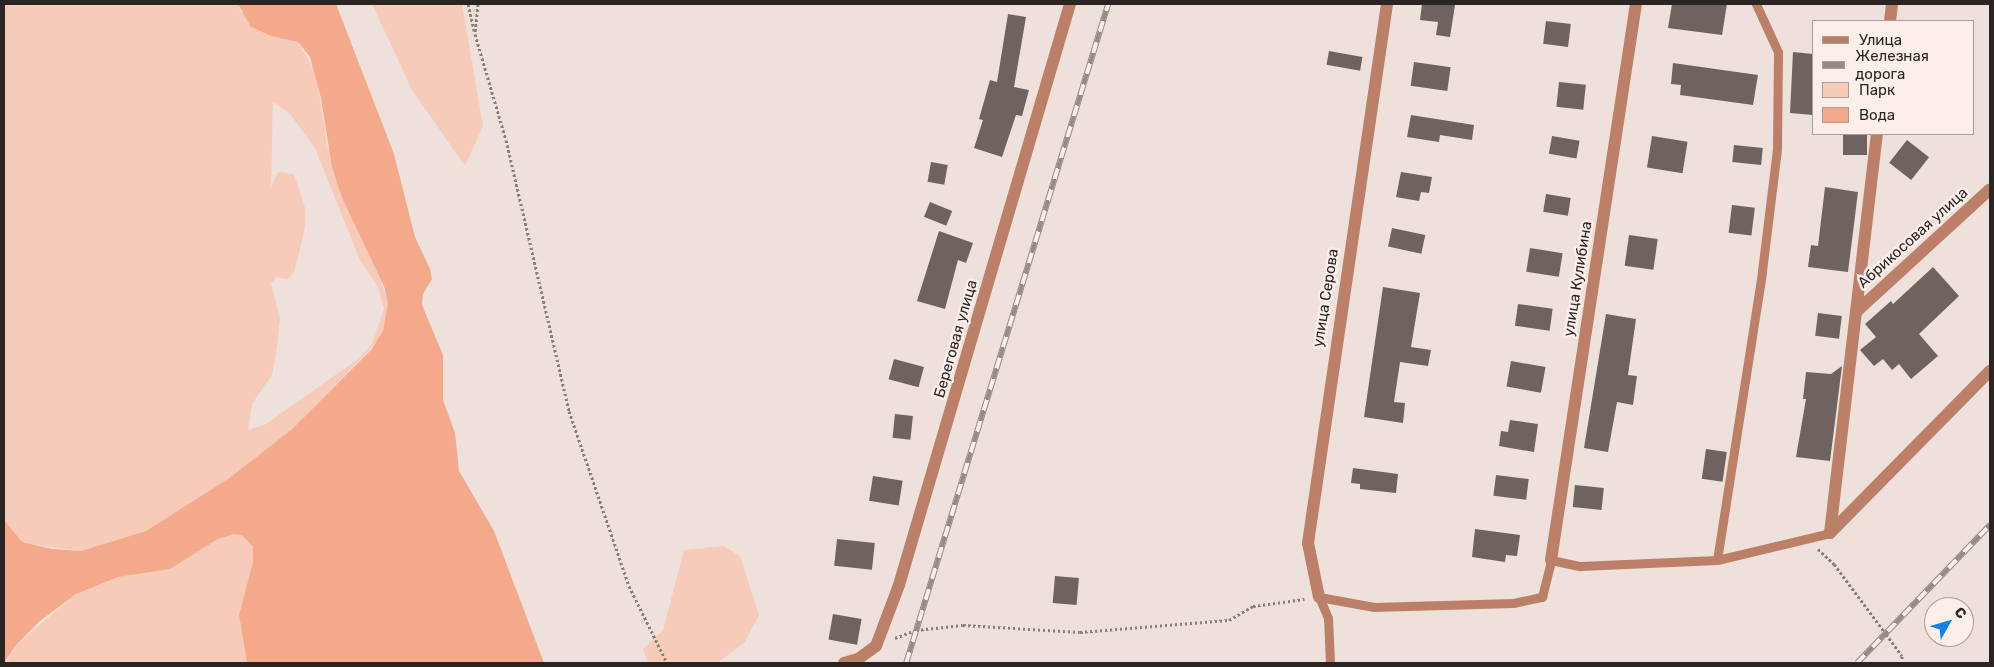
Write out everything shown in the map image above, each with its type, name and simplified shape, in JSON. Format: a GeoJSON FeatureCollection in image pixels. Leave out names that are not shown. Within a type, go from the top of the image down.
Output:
{"type":"FeatureCollection","features":[{"type":"Feature","properties":{"kind":"street","name":"Береговая улица"},"geometry":{"type":"LineString","coordinates":[[876,646],[899,585],[963,374],[1070,4]]}},
{"type":"Feature","properties":{"kind":"street","name":"улица Серова"},"geometry":{"type":"LineString","coordinates":[[1319,597],[1308,543],[1387,4]]}},
{"type":"Feature","properties":{"kind":"street","name":"улица Кулибина"},"geometry":{"type":"LineString","coordinates":[[1551,560],[1636,4]]}},
{"type":"Feature","properties":{"kind":"street"},"geometry":{"type":"LineString","coordinates":[[1890,20],[1892,4]]}},
{"type":"Feature","properties":{"kind":"street"},"geometry":{"type":"LineString","coordinates":[[1830,533],[1858,311],[1877,135]]}},
{"type":"Feature","properties":{"kind":"street","name":"Абрикосовая улица"},"geometry":{"type":"LineString","coordinates":[[1858,311],[1990,190]]}},
{"type":"Feature","properties":{"kind":"street"},"geometry":{"type":"LineString","coordinates":[[1830,533],[1990,372]]}},
{"type":"Feature","properties":{"kind":"street"},"geometry":{"type":"LineString","coordinates":[[844,663],[858,658],[876,646]]}},
{"type":"Feature","properties":{"kind":"lane"},"geometry":{"type":"LineString","coordinates":[[1717,560],[1762,271],[1777,148],[1778,52],[1756,4]]}},
{"type":"Feature","properties":{"kind":"lane"},"geometry":{"type":"LineString","coordinates":[[1319,597],[1374,607],[1513,603],[1542,597],[1551,560],[1580,566],[1717,560],[1808,540],[1830,533]]}},
{"type":"Feature","properties":{"kind":"lane"},"geometry":{"type":"LineString","coordinates":[[1319,597],[1328,618],[1330,663]]}},
{"type":"Feature","properties":{"kind":"path"},"geometry":{"type":"LineString","coordinates":[[468,4],[506,140],[569,411],[629,586],[667,663]]}},
{"type":"Feature","properties":{"kind":"path"},"geometry":{"type":"LineString","coordinates":[[475,34],[478,4]]}},
{"type":"Feature","properties":{"kind":"path"},"geometry":{"type":"LineString","coordinates":[[1808,540],[1834,564],[1902,656],[1902,663]]}},
{"type":"Feature","properties":{"kind":"path"},"geometry":{"type":"LineString","coordinates":[[876,646],[916,630],[963,625],[1080,632],[1229,620],[1253,606],[1319,597]]}},
{"type":"Feature","properties":{"kind":"green space"},"geometry":{"type":"Polygon","coordinates":[[[4,4],[238,4],[241,12],[298,42],[316,73],[327,144],[342,198],[378,271],[388,303],[386,322],[376,343],[291,430],[228,479],[146,531],[81,551],[22,543],[4,520],[4,4]],[[273,102],[271,187],[278,172],[294,174],[305,208],[305,228],[294,273],[287,279],[277,277],[271,283],[280,319],[276,355],[272,375],[252,404],[248,430],[266,424],[358,359],[372,344],[384,309],[378,287],[360,260],[315,148],[290,114],[273,102]]]}},
{"type":"Feature","properties":{"kind":"green space"},"geometry":{"type":"Polygon","coordinates":[[[372,4],[462,4],[483,126],[465,166],[412,90],[372,4]]]}},
{"type":"Feature","properties":{"kind":"green space"},"geometry":{"type":"Polygon","coordinates":[[[234,534],[242,535],[253,547],[253,562],[239,615],[247,663],[6,663],[16,645],[76,594],[118,577],[170,569],[218,539],[234,534]]]}},
{"type":"Feature","properties":{"kind":"green space"},"geometry":{"type":"Polygon","coordinates":[[[724,546],[740,556],[759,615],[745,642],[717,663],[648,663],[643,649],[663,630],[684,550],[724,546]]]}},
{"type":"Feature","properties":{"kind":"water"},"geometry":{"type":"Polygon","coordinates":[[[238,4],[336,4],[394,154],[415,237],[430,269],[432,279],[423,294],[422,305],[443,355],[443,400],[455,433],[459,471],[494,531],[544,663],[247,663],[239,615],[253,562],[253,547],[242,535],[234,534],[218,539],[170,569],[118,577],[76,594],[40,621],[16,645],[4,663],[4,520],[22,542],[52,549],[81,551],[146,531],[228,479],[291,430],[372,349],[383,330],[388,304],[384,286],[342,198],[332,167],[321,98],[310,57],[298,42],[271,36],[251,27],[238,4]]]}},
{"type":"Feature","properties":{"kind":"building"},"geometry":{"type":"Polygon","coordinates":[[[1422,4],[1455,5],[1450,37],[1436,35],[1438,22],[1420,20],[1422,4]]]}},
{"type":"Feature","properties":{"kind":"building"},"geometry":{"type":"Polygon","coordinates":[[[1672,4],[1727,4],[1722,35],[1668,28],[1672,4]]]}},
{"type":"Feature","properties":{"kind":"building"},"geometry":{"type":"Polygon","coordinates":[[[1008,14],[1026,17],[1014,87],[1029,90],[1022,116],[1016,115],[1002,157],[974,148],[983,120],[979,119],[990,80],[997,82],[1008,14]]]}},
{"type":"Feature","properties":{"kind":"building"},"geometry":{"type":"Polygon","coordinates":[[[1546,21],[1571,24],[1568,47],[1543,44],[1546,21]]]}},
{"type":"Feature","properties":{"kind":"building"},"geometry":{"type":"Polygon","coordinates":[[[1329,51],[1362,57],[1360,71],[1327,65],[1329,51]]]}},
{"type":"Feature","properties":{"kind":"building"},"geometry":{"type":"Polygon","coordinates":[[[1793,52],[1812,54],[1812,115],[1790,113],[1793,52]]]}},
{"type":"Feature","properties":{"kind":"building"},"geometry":{"type":"Polygon","coordinates":[[[1414,62],[1451,67],[1447,91],[1411,86],[1414,62]]]}},
{"type":"Feature","properties":{"kind":"building"},"geometry":{"type":"Polygon","coordinates":[[[1673,63],[1758,75],[1753,105],[1680,95],[1681,85],[1671,84],[1673,63]]]}},
{"type":"Feature","properties":{"kind":"building"},"geometry":{"type":"Polygon","coordinates":[[[1559,82],[1586,85],[1583,110],[1556,107],[1559,82]]]}},
{"type":"Feature","properties":{"kind":"building"},"geometry":{"type":"Polygon","coordinates":[[[1411,115],[1474,125],[1472,140],[1440,135],[1439,142],[1407,137],[1411,115]]]}},
{"type":"Feature","properties":{"kind":"building"},"geometry":{"type":"Polygon","coordinates":[[[1843,135],[1867,135],[1867,155],[1843,155],[1843,135]]]}},
{"type":"Feature","properties":{"kind":"building"},"geometry":{"type":"Polygon","coordinates":[[[1552,136],[1580,141],[1576,159],[1549,154],[1552,136]]]}},
{"type":"Feature","properties":{"kind":"building"},"geometry":{"type":"Polygon","coordinates":[[[1652,136],[1688,142],[1683,173],[1647,168],[1652,136]]]}},
{"type":"Feature","properties":{"kind":"building"},"geometry":{"type":"Polygon","coordinates":[[[1907,140],[1929,157],[1911,180],[1889,163],[1907,140]]]}},
{"type":"Feature","properties":{"kind":"building"},"geometry":{"type":"Polygon","coordinates":[[[1734,145],[1763,148],[1761,165],[1732,162],[1734,145]]]}},
{"type":"Feature","properties":{"kind":"building"},"geometry":{"type":"Polygon","coordinates":[[[931,162],[948,165],[944,185],[928,182],[931,162]]]}},
{"type":"Feature","properties":{"kind":"building"},"geometry":{"type":"Polygon","coordinates":[[[1401,172],[1432,177],[1429,193],[1421,192],[1419,201],[1396,197],[1401,172]]]}},
{"type":"Feature","properties":{"kind":"building"},"geometry":{"type":"Polygon","coordinates":[[[1825,187],[1858,192],[1848,272],[1808,267],[1811,245],[1818,246],[1825,187]]]}},
{"type":"Feature","properties":{"kind":"building"},"geometry":{"type":"Polygon","coordinates":[[[1546,194],[1571,198],[1568,216],[1543,212],[1546,194]]]}},
{"type":"Feature","properties":{"kind":"building"},"geometry":{"type":"Polygon","coordinates":[[[930,202],[952,211],[946,226],[924,217],[930,202]]]}},
{"type":"Feature","properties":{"kind":"building"},"geometry":{"type":"Polygon","coordinates":[[[1732,205],[1755,208],[1751,236],[1729,233],[1732,205]]]}},
{"type":"Feature","properties":{"kind":"building"},"geometry":{"type":"Polygon","coordinates":[[[1392,228],[1425,235],[1421,254],[1388,247],[1392,228]]]}},
{"type":"Feature","properties":{"kind":"building"},"geometry":{"type":"Polygon","coordinates":[[[939,231],[973,243],[966,263],[958,260],[945,309],[917,301],[939,231]]]}},
{"type":"Feature","properties":{"kind":"building"},"geometry":{"type":"Polygon","coordinates":[[[1629,235],[1658,239],[1653,270],[1625,266],[1629,235]]]}},
{"type":"Feature","properties":{"kind":"building"},"geometry":{"type":"Polygon","coordinates":[[[1530,248],[1563,253],[1559,277],[1526,272],[1530,248]]]}},
{"type":"Feature","properties":{"kind":"building"},"geometry":{"type":"Polygon","coordinates":[[[1933,267],[1959,296],[1919,334],[1938,356],[1911,379],[1899,364],[1892,370],[1883,359],[1874,366],[1860,350],[1876,337],[1865,324],[1891,301],[1893,304],[1933,267]]]}},
{"type":"Feature","properties":{"kind":"building"},"geometry":{"type":"Polygon","coordinates":[[[1383,287],[1420,293],[1411,347],[1431,350],[1428,366],[1400,362],[1394,402],[1405,403],[1403,423],[1364,417],[1383,287]]]}},
{"type":"Feature","properties":{"kind":"building"},"geometry":{"type":"Polygon","coordinates":[[[1518,304],[1553,309],[1550,331],[1515,326],[1518,304]]]}},
{"type":"Feature","properties":{"kind":"building"},"geometry":{"type":"Polygon","coordinates":[[[1818,313],[1842,316],[1839,339],[1815,336],[1818,313]]]}},
{"type":"Feature","properties":{"kind":"building"},"geometry":{"type":"Polygon","coordinates":[[[1606,314],[1636,319],[1628,375],[1637,376],[1633,405],[1617,402],[1608,452],[1584,448],[1606,314]]]}},
{"type":"Feature","properties":{"kind":"building"},"geometry":{"type":"Polygon","coordinates":[[[894,359],[924,367],[919,387],[889,379],[894,359]]]}},
{"type":"Feature","properties":{"kind":"building"},"geometry":{"type":"Polygon","coordinates":[[[1511,361],[1545,367],[1541,393],[1506,387],[1511,361]]]}},
{"type":"Feature","properties":{"kind":"building"},"geometry":{"type":"Polygon","coordinates":[[[1842,366],[1830,461],[1796,457],[1806,399],[1803,399],[1806,372],[1831,374],[1842,366]]]}},
{"type":"Feature","properties":{"kind":"building"},"geometry":{"type":"Polygon","coordinates":[[[895,414],[913,416],[910,440],[892,438],[895,414]]]}},
{"type":"Feature","properties":{"kind":"building"},"geometry":{"type":"Polygon","coordinates":[[[1510,420],[1538,424],[1534,452],[1499,446],[1501,431],[1508,432],[1510,420]]]}},
{"type":"Feature","properties":{"kind":"building"},"geometry":{"type":"Polygon","coordinates":[[[1706,449],[1727,452],[1723,482],[1702,479],[1706,449]]]}},
{"type":"Feature","properties":{"kind":"building"},"geometry":{"type":"Polygon","coordinates":[[[1353,468],[1398,474],[1396,493],[1360,489],[1360,484],[1351,483],[1353,468]]]}},
{"type":"Feature","properties":{"kind":"building"},"geometry":{"type":"Polygon","coordinates":[[[1496,475],[1529,479],[1526,500],[1493,496],[1496,475]]]}},
{"type":"Feature","properties":{"kind":"building"},"geometry":{"type":"Polygon","coordinates":[[[873,476],[903,481],[899,505],[869,501],[873,476]]]}},
{"type":"Feature","properties":{"kind":"building"},"geometry":{"type":"Polygon","coordinates":[[[1575,485],[1604,488],[1602,510],[1573,507],[1575,485]]]}},
{"type":"Feature","properties":{"kind":"building"},"geometry":{"type":"Polygon","coordinates":[[[1475,529],[1520,535],[1517,556],[1506,555],[1505,562],[1472,557],[1475,529]]]}},
{"type":"Feature","properties":{"kind":"building"},"geometry":{"type":"Polygon","coordinates":[[[837,539],[875,543],[872,570],[834,566],[837,539]]]}},
{"type":"Feature","properties":{"kind":"building"},"geometry":{"type":"Polygon","coordinates":[[[1055,576],[1079,578],[1077,605],[1053,603],[1055,576]]]}},
{"type":"Feature","properties":{"kind":"building"},"geometry":{"type":"Polygon","coordinates":[[[833,614],[862,619],[857,645],[828,640],[833,614]]]}},
{"type":"Feature","properties":{"kind":"railway"},"geometry":{"type":"LineString","coordinates":[[906,663],[1108,4]]}},
{"type":"Feature","properties":{"kind":"railway"},"geometry":{"type":"LineString","coordinates":[[1857,663],[1990,525]]}}]}
